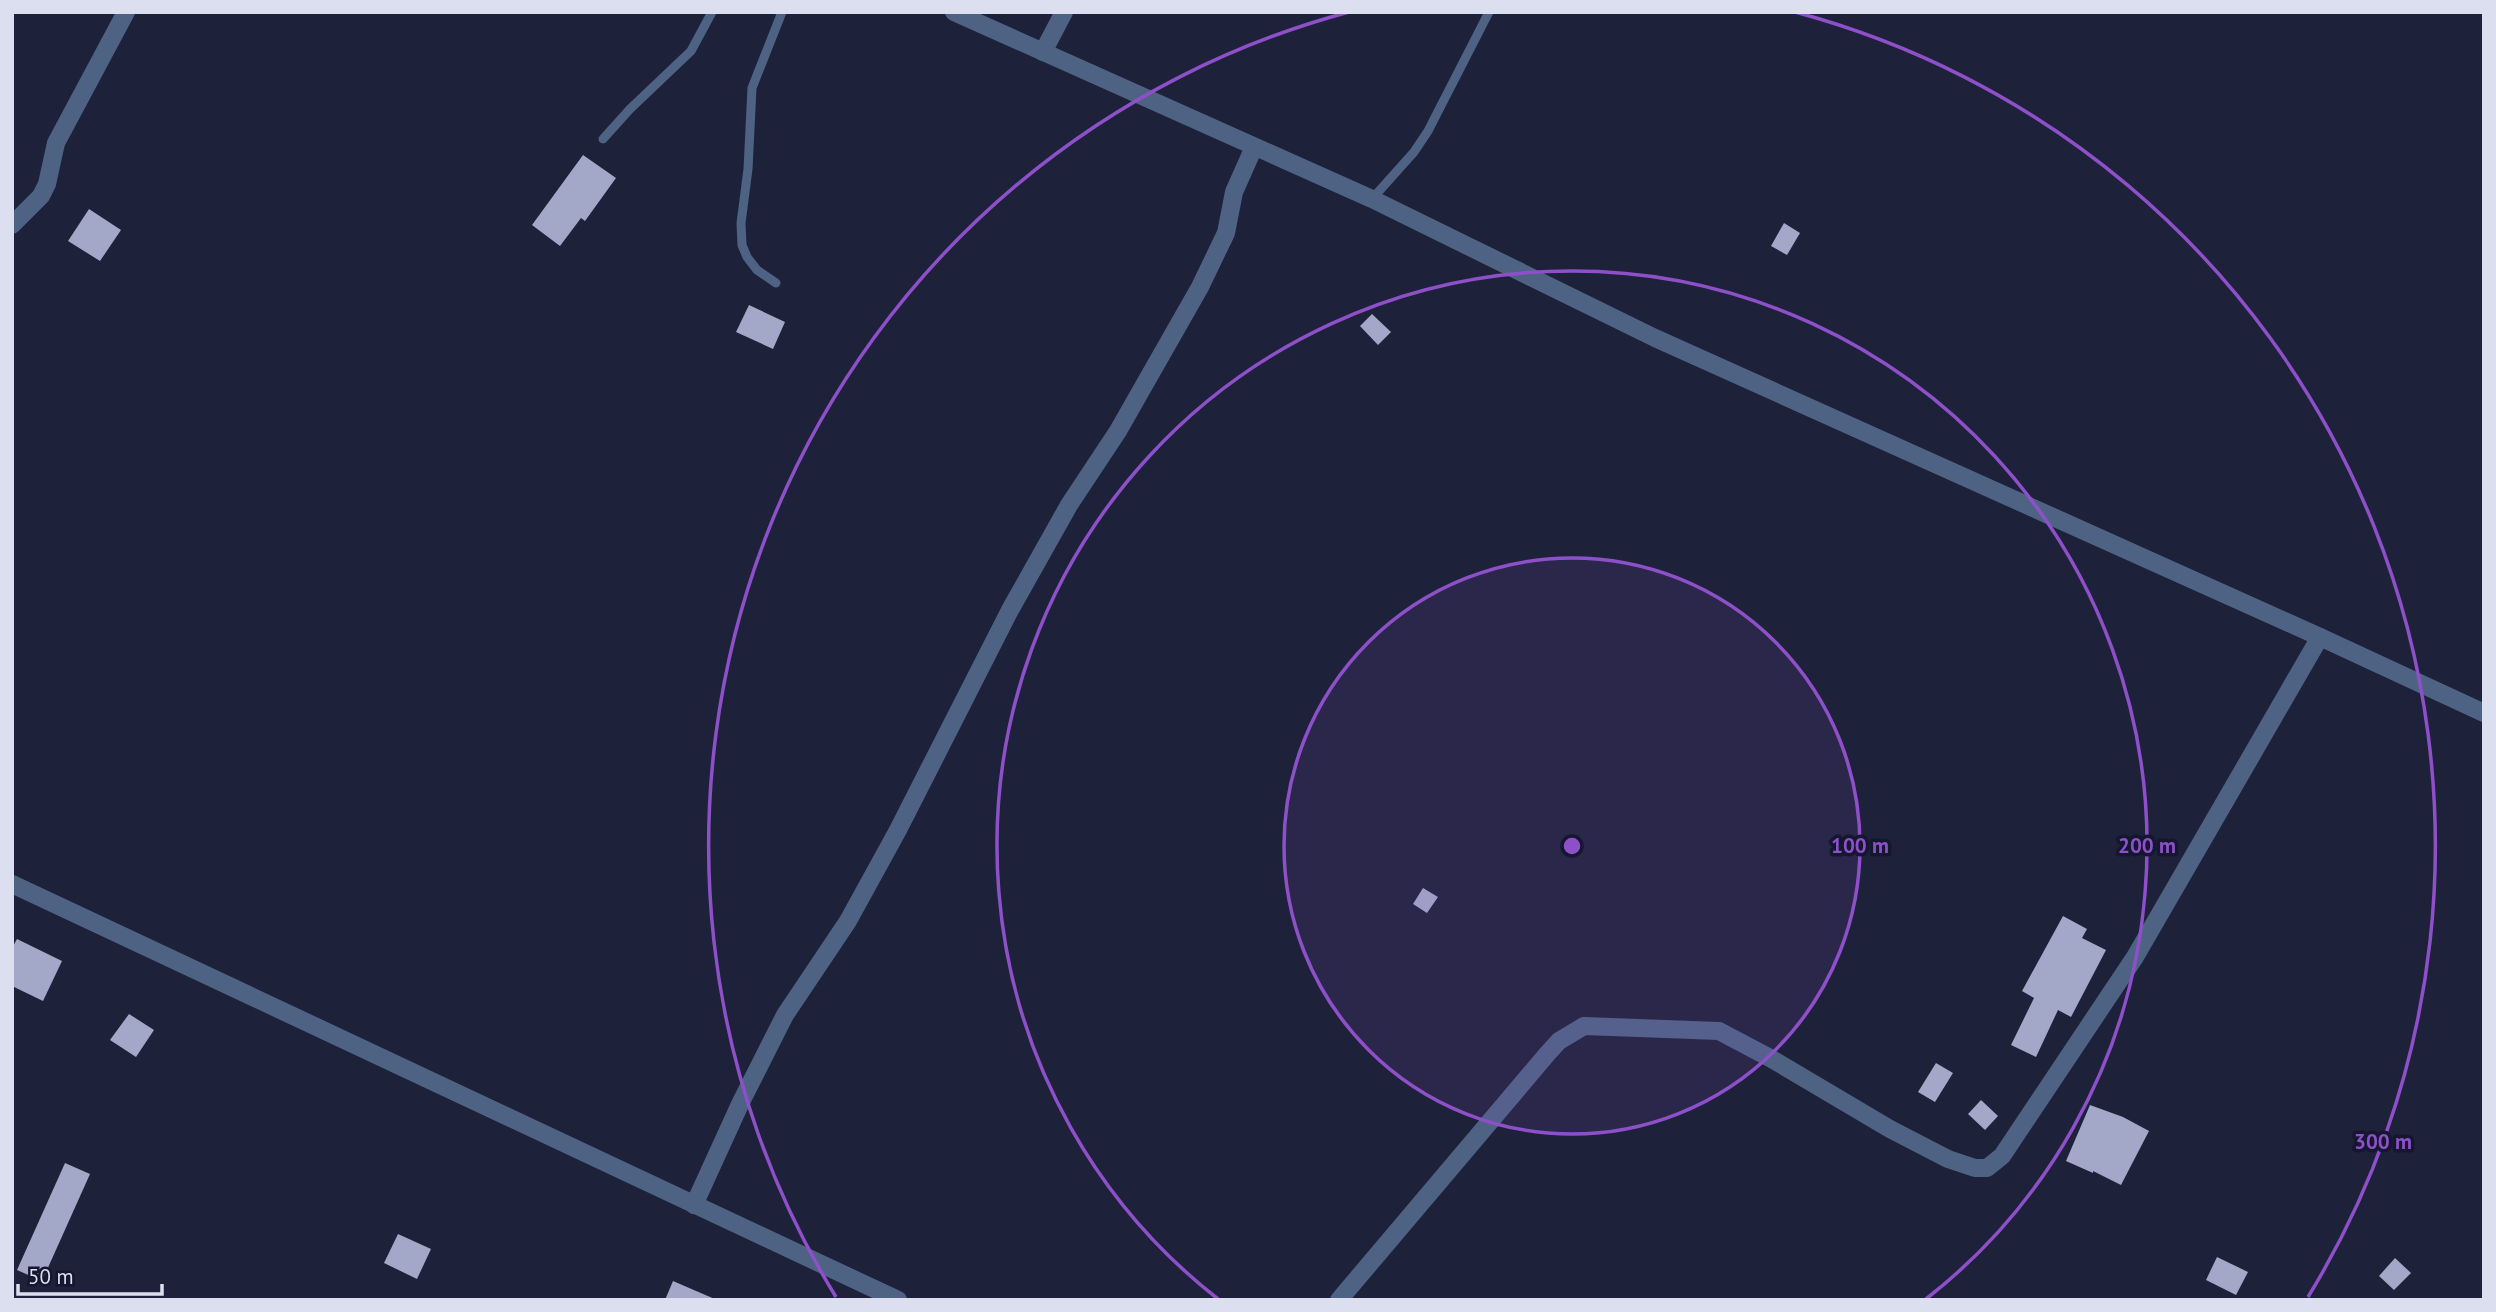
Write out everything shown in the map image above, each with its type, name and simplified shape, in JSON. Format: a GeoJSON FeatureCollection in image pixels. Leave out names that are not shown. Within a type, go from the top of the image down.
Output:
{"type":"FeatureCollection","features":[{"type":"Feature","properties":{"kind":"street"},"geometry":{"type":"LineString","coordinates":[[12,225],[41,196],[47,184],[56,143],[126,12]]}},
{"type":"Feature","properties":{"kind":"street"},"geometry":{"type":"LineString","coordinates":[[954,12],[1372,199],[1655,338],[2484,713]]}},
{"type":"Feature","properties":{"kind":"street"},"geometry":{"type":"LineString","coordinates":[[1044,52],[1064,12]]}},
{"type":"Feature","properties":{"kind":"street"},"geometry":{"type":"LineString","coordinates":[[694,1205],[741,1102],[785,1015],[848,921],[898,830],[1010,610],[1069,505],[1125,419],[1200,287],[1226,233],[1234,192],[1254,147]]}},
{"type":"Feature","properties":{"kind":"street"},"geometry":{"type":"LineString","coordinates":[[1339,1300],[1548,1053],[1559,1041],[1584,1026],[1719,1031],[1948,1159],[1975,1168],[1987,1168],[2003,1156],[2135,957],[2320,637]]}},
{"type":"Feature","properties":{"kind":"street"},"geometry":{"type":"LineString","coordinates":[[12,884],[898,1300]]}},
{"type":"Feature","properties":{"kind":"lane"},"geometry":{"type":"LineString","coordinates":[[603,139],[630,109],[691,51],[712,12]]}},
{"type":"Feature","properties":{"kind":"lane"},"geometry":{"type":"LineString","coordinates":[[776,282],[757,270],[747,257],[741,245],[741,223],[748,169],[752,88],[782,12]]}},
{"type":"Feature","properties":{"kind":"lane"},"geometry":{"type":"LineString","coordinates":[[1372,199],[1414,152],[1428,131],[1489,12]]}},
{"type":"Feature","properties":{"kind":"building"},"geometry":{"type":"Polygon","coordinates":[[[583,155],[616,178],[585,221],[581,218],[560,246],[532,225],[583,155]]]}},
{"type":"Feature","properties":{"kind":"building"},"geometry":{"type":"Polygon","coordinates":[[[89,209],[121,230],[100,261],[68,241],[89,209]]]}},
{"type":"Feature","properties":{"kind":"building"},"geometry":{"type":"Polygon","coordinates":[[[1784,223],[1800,233],[1787,255],[1771,246],[1784,223]]]}},
{"type":"Feature","properties":{"kind":"building"},"geometry":{"type":"Polygon","coordinates":[[[749,305],[785,322],[773,349],[736,332],[749,305]]]}},
{"type":"Feature","properties":{"kind":"building"},"geometry":{"type":"Polygon","coordinates":[[[1372,314],[1391,332],[1378,345],[1360,326],[1372,314]]]}},
{"type":"Feature","properties":{"kind":"building"},"geometry":{"type":"Polygon","coordinates":[[[1423,888],[1438,897],[1427,913],[1413,904],[1423,888]]]}},
{"type":"Feature","properties":{"kind":"building"},"geometry":{"type":"Polygon","coordinates":[[[2063,916],[2087,929],[2082,938],[2106,950],[2071,1017],[2058,1010],[2036,1057],[2011,1045],[2034,998],[2022,991],[2063,916]]]}},
{"type":"Feature","properties":{"kind":"building"},"geometry":{"type":"Polygon","coordinates":[[[17,939],[62,961],[43,1001],[12,986],[12,948],[17,939]]]}},
{"type":"Feature","properties":{"kind":"building"},"geometry":{"type":"Polygon","coordinates":[[[129,1014],[154,1030],[136,1057],[110,1040],[129,1014]]]}},
{"type":"Feature","properties":{"kind":"building"},"geometry":{"type":"Polygon","coordinates":[[[1936,1063],[1953,1073],[1935,1102],[1918,1092],[1936,1063]]]}},
{"type":"Feature","properties":{"kind":"building"},"geometry":{"type":"Polygon","coordinates":[[[1981,1100],[1998,1116],[1985,1130],[1968,1114],[1981,1100]]]}},
{"type":"Feature","properties":{"kind":"building"},"geometry":{"type":"Polygon","coordinates":[[[2090,1105],[2123,1117],[2149,1131],[2121,1185],[2066,1161],[2090,1105]]]}},
{"type":"Feature","properties":{"kind":"building"},"geometry":{"type":"Polygon","coordinates":[[[65,1163],[90,1174],[42,1281],[17,1270],[65,1163]]]}},
{"type":"Feature","properties":{"kind":"building"},"geometry":{"type":"Polygon","coordinates":[[[398,1234],[431,1249],[417,1279],[384,1263],[398,1234]]]}},
{"type":"Feature","properties":{"kind":"building"},"geometry":{"type":"Polygon","coordinates":[[[2217,1257],[2248,1272],[2236,1295],[2206,1280],[2217,1257]]]}},
{"type":"Feature","properties":{"kind":"building"},"geometry":{"type":"Polygon","coordinates":[[[2395,1258],[2411,1273],[2394,1290],[2379,1276],[2395,1258]]]}},
{"type":"Feature","properties":{"kind":"building"},"geometry":{"type":"Polygon","coordinates":[[[673,1281],[717,1300],[665,1300],[673,1281]]]}}]}
